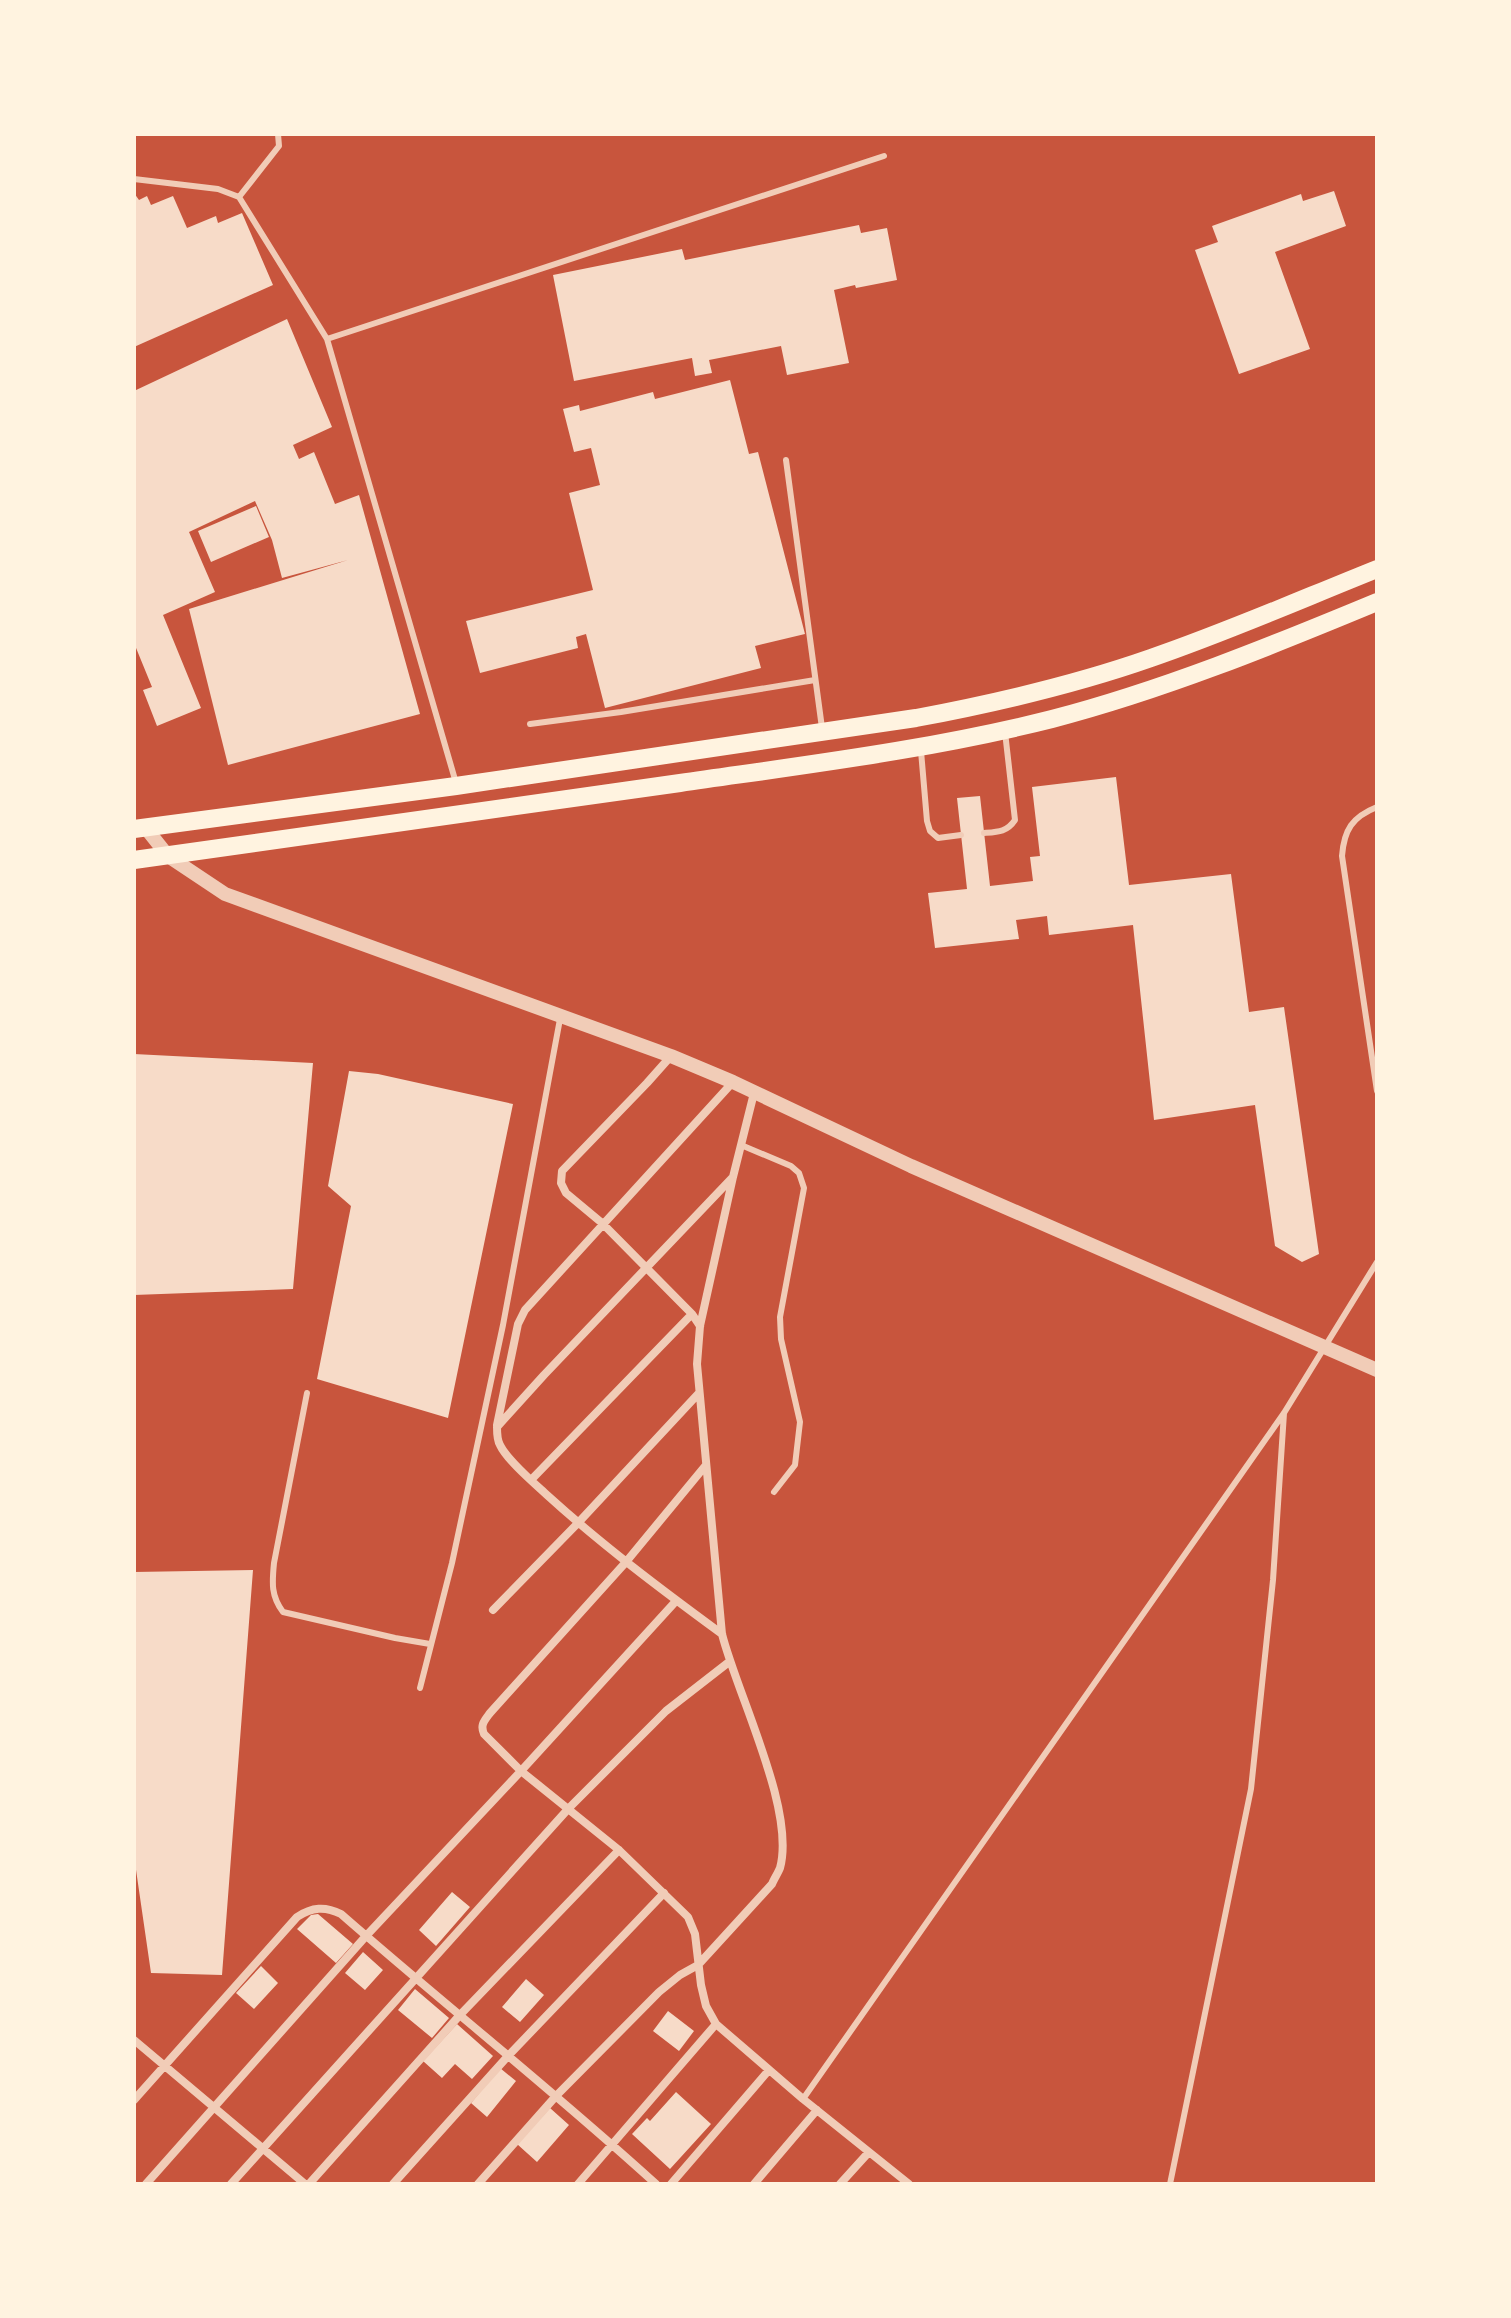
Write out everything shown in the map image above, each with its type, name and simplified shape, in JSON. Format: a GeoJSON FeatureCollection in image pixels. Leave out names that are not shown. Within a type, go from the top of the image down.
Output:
{"type":"FeatureCollection","features":[{"type":"Feature","properties":{"kind":"main road"},"geometry":{"type":"LineString","coordinates":[[139,828],[456,786],[916,718],[1045,691],[1151,658],[1377,569]]}},
{"type":"Feature","properties":{"kind":"main road"},"geometry":{"type":"LineString","coordinates":[[134,860],[455,817],[921,748],[1055,718],[1163,685],[1278,643],[1377,602]]}},
{"type":"Feature","properties":{"kind":"street"},"geometry":{"type":"LineString","coordinates":[[139,828],[168,856],[225,894],[671,1056],[911,1166],[1377,1370]]}},
{"type":"Feature","properties":{"kind":"street"},"geometry":{"type":"LineString","coordinates":[[671,1056],[562,1171],[561,1183],[566,1193],[602,1223],[692,1314],[700,1326]]}},
{"type":"Feature","properties":{"kind":"street"},"geometry":{"type":"LineString","coordinates":[[722,1634],[626,1562],[531,1480],[500,1447],[497,1427],[518,1324],[525,1310],[733,1082]]}},
{"type":"Feature","properties":{"kind":"street"},"geometry":{"type":"LineString","coordinates":[[478,2184],[556,2096],[659,1992],[698,1965],[772,1884],[780,1868],[783,1844],[766,1760],[729,1662],[722,1634],[697,1364],[700,1326],[754,1093]]}},
{"type":"Feature","properties":{"kind":"street"},"geometry":{"type":"LineString","coordinates":[[497,1427],[733,1177]]}},
{"type":"Feature","properties":{"kind":"street"},"geometry":{"type":"LineString","coordinates":[[531,1480],[692,1314]]}},
{"type":"Feature","properties":{"kind":"street"},"geometry":{"type":"LineString","coordinates":[[493,1610],[699,1393]]}},
{"type":"Feature","properties":{"kind":"street"},"geometry":{"type":"LineString","coordinates":[[706,1465],[626,1562],[483,1722],[482,1728],[484,1734],[521,1771],[619,1850],[688,1917],[695,1934],[706,2006],[716,2024],[909,2184]]}},
{"type":"Feature","properties":{"kind":"street"},"geometry":{"type":"LineString","coordinates":[[146,2184],[366,1936],[676,1601]]}},
{"type":"Feature","properties":{"kind":"street"},"geometry":{"type":"LineString","coordinates":[[231,2184],[569,1808],[666,1711],[729,1662]]}},
{"type":"Feature","properties":{"kind":"street"},"geometry":{"type":"LineString","coordinates":[[134,2040],[262,2150],[307,2184],[459,2016],[619,1850]]}},
{"type":"Feature","properties":{"kind":"street"},"geometry":{"type":"LineString","coordinates":[[393,2184],[508,2056],[664,1893]]}},
{"type":"Feature","properties":{"kind":"street"},"geometry":{"type":"LineString","coordinates":[[134,2100],[297,1917],[308,1910],[332,1910],[341,1914],[656,2184]]}},
{"type":"Feature","properties":{"kind":"street"},"geometry":{"type":"LineString","coordinates":[[578,2184],[716,2024]]}},
{"type":"Feature","properties":{"kind":"street"},"geometry":{"type":"LineString","coordinates":[[671,2184],[769,2070]]}},
{"type":"Feature","properties":{"kind":"street"},"geometry":{"type":"LineString","coordinates":[[754,2184],[817,2110]]}},
{"type":"Feature","properties":{"kind":"street"},"geometry":{"type":"LineString","coordinates":[[840,2184],[869,2152]]}},
{"type":"Feature","properties":{"kind":"lane"},"geometry":{"type":"LineString","coordinates":[[239,197],[279,146],[278,134]]}},
{"type":"Feature","properties":{"kind":"lane"},"geometry":{"type":"LineString","coordinates":[[327,339],[884,156]]}},
{"type":"Feature","properties":{"kind":"lane"},"geometry":{"type":"LineString","coordinates":[[134,179],[218,189],[239,197],[327,339],[456,786]]}},
{"type":"Feature","properties":{"kind":"lane"},"geometry":{"type":"LineString","coordinates":[[786,460],[823,731]]}},
{"type":"Feature","properties":{"kind":"lane"},"geometry":{"type":"LineString","coordinates":[[530,724],[815,680]]}},
{"type":"Feature","properties":{"kind":"lane"},"geometry":{"type":"LineString","coordinates":[[984,833],[1003,831],[1015,820],[1005,730]]}},
{"type":"Feature","properties":{"kind":"lane"},"geometry":{"type":"LineString","coordinates":[[921,748],[930,831],[938,838],[961,835]]}},
{"type":"Feature","properties":{"kind":"lane"},"geometry":{"type":"LineString","coordinates":[[1377,807],[1351,823],[1343,837],[1342,856],[1377,1091]]}},
{"type":"Feature","properties":{"kind":"lane"},"geometry":{"type":"LineString","coordinates":[[420,1688],[452,1563],[503,1325],[561,1015]]}},
{"type":"Feature","properties":{"kind":"lane"},"geometry":{"type":"LineString","coordinates":[[741,1145],[791,1166],[799,1173],[804,1188],[780,1317],[781,1339],[800,1422],[795,1465],[774,1492]]}},
{"type":"Feature","properties":{"kind":"lane"},"geometry":{"type":"LineString","coordinates":[[803,2099],[1284,1413],[1377,1262]]}},
{"type":"Feature","properties":{"kind":"lane"},"geometry":{"type":"LineString","coordinates":[[307,1393],[274,1563],[272,1589],[277,1603],[283,1612],[430,1644]]}},
{"type":"Feature","properties":{"kind":"lane"},"geometry":{"type":"LineString","coordinates":[[1170,2184],[1251,1789],[1273,1580],[1284,1413]]}},
{"type":"Feature","properties":{"kind":"building"},"geometry":{"type":"Polygon","coordinates":[[[1334,191],[1346,226],[1275,252],[1310,349],[1239,374],[1195,250],[1218,242],[1212,226],[1301,194],[1303,201],[1334,191]]]}},
{"type":"Feature","properties":{"kind":"building"},"geometry":{"type":"Polygon","coordinates":[[[134,193],[139,200],[147,196],[151,205],[173,196],[187,228],[216,216],[218,223],[242,213],[273,285],[134,347],[134,193]]]}},
{"type":"Feature","properties":{"kind":"building"},"geometry":{"type":"Polygon","coordinates":[[[859,225],[861,233],[887,228],[897,280],[834,290],[849,363],[787,375],[781,346],[709,360],[712,373],[695,376],[692,358],[574,381],[553,275],[682,249],[685,260],[859,225]]]}},
{"type":"Feature","properties":{"kind":"building"},"geometry":{"type":"Polygon","coordinates":[[[287,319],[332,427],[293,445],[299,459],[314,452],[335,504],[359,495],[420,714],[228,765],[189,609],[348,560],[282,578],[272,540],[255,501],[189,532],[215,592],[163,615],[201,708],[157,726],[143,690],[152,687],[134,643],[134,391],[287,319]]]}},
{"type":"Feature","properties":{"kind":"building"},"geometry":{"type":"Polygon","coordinates":[[[730,380],[749,454],[758,452],[805,634],[755,646],[761,668],[605,708],[586,634],[576,637],[578,648],[480,673],[466,621],[593,590],[569,493],[600,485],[591,448],[574,452],[563,409],[579,405],[580,411],[653,392],[655,399],[730,380]]]}},
{"type":"Feature","properties":{"kind":"building"},"geometry":{"type":"Polygon","coordinates":[[[256,506],[269,537],[211,562],[198,531],[256,506]]]}},
{"type":"Feature","properties":{"kind":"building"},"geometry":{"type":"Polygon","coordinates":[[[1116,777],[1129,885],[1231,874],[1249,1012],[1284,1007],[1319,1254],[1302,1262],[1275,1246],[1255,1105],[1154,1120],[1133,925],[1049,935],[1047,916],[1016,920],[1019,939],[935,948],[928,893],[967,889],[957,798],[980,796],[990,886],[1033,881],[1030,857],[1040,856],[1032,787],[1116,777]]]}},
{"type":"Feature","properties":{"kind":"building"},"geometry":{"type":"Polygon","coordinates":[[[134,1054],[313,1063],[293,1289],[134,1295],[134,1054]]]}},
{"type":"Feature","properties":{"kind":"building"},"geometry":{"type":"Polygon","coordinates":[[[349,1071],[378,1074],[513,1104],[448,1418],[317,1379],[351,1206],[328,1186],[349,1071]]]}},
{"type":"Feature","properties":{"kind":"building"},"geometry":{"type":"Polygon","coordinates":[[[253,1570],[222,1975],[151,1973],[134,1856],[134,1572],[253,1570]]]}},
{"type":"Feature","properties":{"kind":"building"},"geometry":{"type":"Polygon","coordinates":[[[452,1892],[470,1907],[436,1946],[419,1930],[452,1892]]]}},
{"type":"Feature","properties":{"kind":"building"},"geometry":{"type":"Polygon","coordinates":[[[318,1914],[353,1944],[336,1963],[297,1929],[311,1915],[318,1914]]]}},
{"type":"Feature","properties":{"kind":"building"},"geometry":{"type":"Polygon","coordinates":[[[363,1952],[383,1970],[365,1990],[345,1973],[363,1952]]]}},
{"type":"Feature","properties":{"kind":"building"},"geometry":{"type":"Polygon","coordinates":[[[261,1966],[278,1983],[254,2009],[236,1993],[261,1966]]]}},
{"type":"Feature","properties":{"kind":"building"},"geometry":{"type":"Polygon","coordinates":[[[526,1979],[544,1995],[520,2022],[502,2007],[526,1979]]]}},
{"type":"Feature","properties":{"kind":"building"},"geometry":{"type":"Polygon","coordinates":[[[415,1989],[449,2018],[432,2038],[398,2010],[415,1989]]]}},
{"type":"Feature","properties":{"kind":"building"},"geometry":{"type":"Polygon","coordinates":[[[668,2011],[694,2031],[679,2051],[653,2031],[668,2011]]]}},
{"type":"Feature","properties":{"kind":"building"},"geometry":{"type":"Polygon","coordinates":[[[457,2024],[493,2056],[472,2079],[455,2064],[442,2078],[423,2061],[457,2024]]]}},
{"type":"Feature","properties":{"kind":"building"},"geometry":{"type":"Polygon","coordinates":[[[500,2068],[516,2081],[487,2117],[471,2103],[500,2068]]]}},
{"type":"Feature","properties":{"kind":"building"},"geometry":{"type":"Polygon","coordinates":[[[676,2092],[711,2124],[670,2169],[632,2134],[647,2118],[650,2121],[676,2092]]]}},
{"type":"Feature","properties":{"kind":"building"},"geometry":{"type":"Polygon","coordinates":[[[550,2108],[569,2125],[537,2162],[517,2144],[550,2108]]]}}]}
